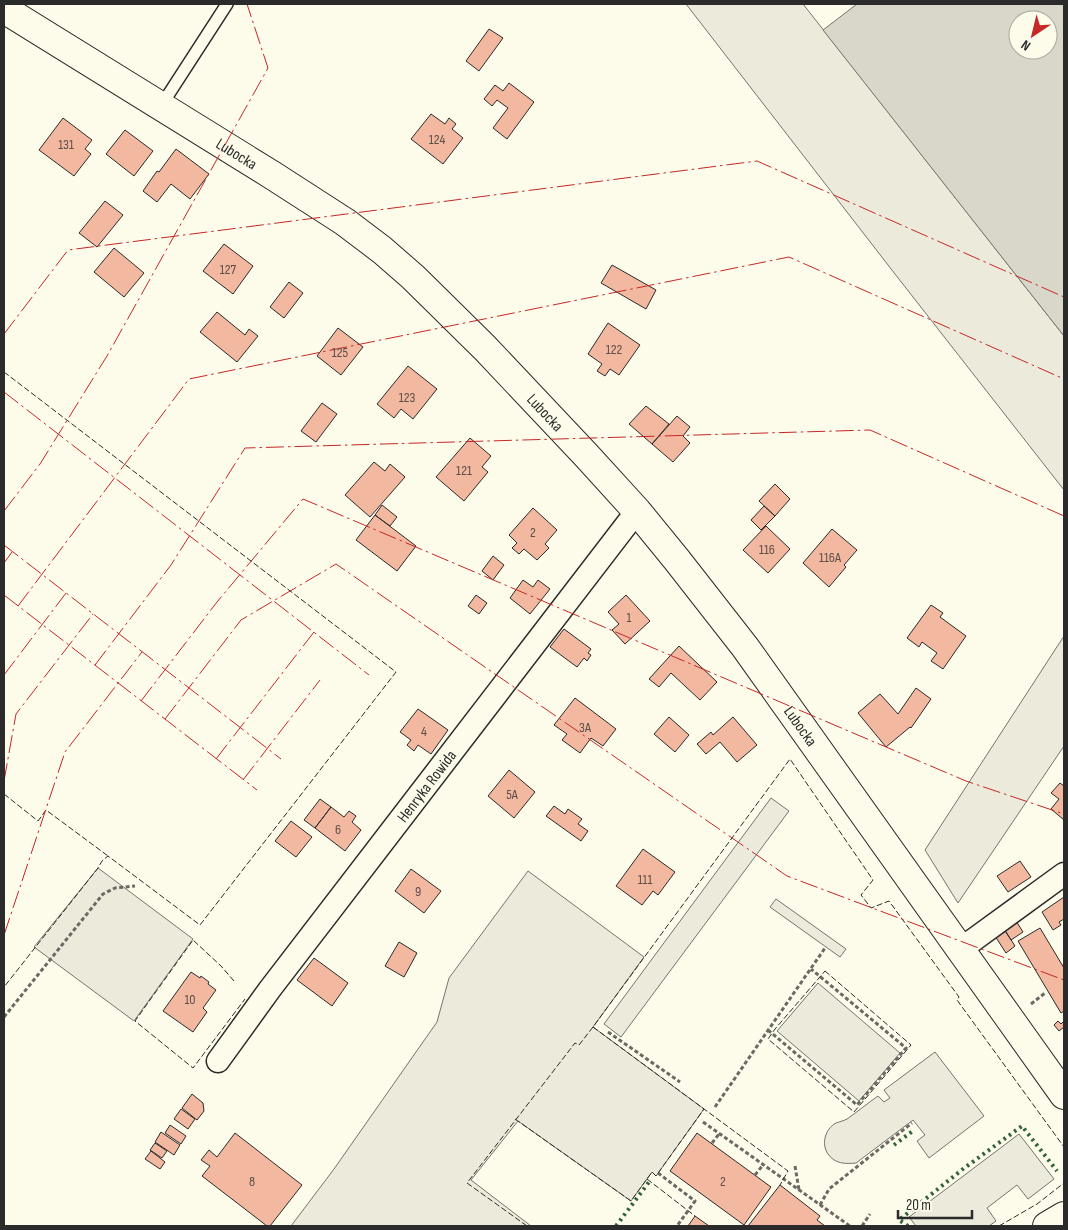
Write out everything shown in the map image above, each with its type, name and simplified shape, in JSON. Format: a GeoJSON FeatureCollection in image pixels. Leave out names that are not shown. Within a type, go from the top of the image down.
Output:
{"type":"FeatureCollection","features":[{"type":"Feature","properties":{"kind":"street","name":"Lubocka"},"geometry":{"type":"LineString","coordinates":[[4,9],[345,222],[382,250],[432,295],[485,348],[636,511],[745,647],[1064,1095]]}},
{"type":"Feature","properties":{"kind":"street","name":"Henryka Rowida"},"geometry":{"type":"LineString","coordinates":[[218,1061],[270,989],[636,511]]}},
{"type":"Feature","properties":{"kind":"street"},"geometry":{"type":"LineString","coordinates":[[961,949],[1064,874]]}},
{"type":"Feature","properties":{"kind":"street"},"geometry":{"type":"LineString","coordinates":[[1047,1226],[1064,1216]]}},
{"type":"Feature","properties":{"kind":"lane"},"geometry":{"type":"LineString","coordinates":[[161,106],[227,4]]}},
{"type":"Feature","properties":{"kind":"path"},"geometry":{"type":"LineString","coordinates":[[4,1017],[103,894],[115,888],[135,886]]}},
{"type":"Feature","properties":{"kind":"path"},"geometry":{"type":"LineString","coordinates":[[715,1107],[825,948]]}},
{"type":"Feature","properties":{"kind":"path"},"geometry":{"type":"LineString","coordinates":[[768,1030],[857,1106],[906,1048],[811,969]]}},
{"type":"Feature","properties":{"kind":"path"},"geometry":{"type":"LineString","coordinates":[[1030,1005],[1045,993]]}},
{"type":"Feature","properties":{"kind":"path"},"geometry":{"type":"LineString","coordinates":[[608,1032],[680,1082]]}},
{"type":"Feature","properties":{"kind":"path"},"geometry":{"type":"LineString","coordinates":[[703,1122],[847,1226]]}},
{"type":"Feature","properties":{"kind":"path"},"geometry":{"type":"LineString","coordinates":[[820,1205],[829,1189],[912,1124]]}},
{"type":"Feature","properties":{"kind":"path"},"geometry":{"type":"LineString","coordinates":[[712,1143],[719,1133]]}},
{"type":"Feature","properties":{"kind":"path"},"geometry":{"type":"LineString","coordinates":[[755,1175],[763,1165]]}},
{"type":"Feature","properties":{"kind":"path"},"geometry":{"type":"LineString","coordinates":[[795,1166],[799,1190]]}},
{"type":"Feature","properties":{"kind":"path"},"geometry":{"type":"LineString","coordinates":[[658,1172],[695,1201],[677,1226]]}},
{"type":"Feature","properties":{"kind":"path"},"geometry":{"type":"LineString","coordinates":[[862,1226],[870,1214]]}},
{"type":"Feature","properties":{"kind":"shaded area"},"geometry":{"type":"Polygon","coordinates":[[[686,4],[803,4],[1064,336],[1064,490],[895,274],[686,4]]]}},
{"type":"Feature","properties":{"kind":"shaded area"},"geometry":{"type":"Polygon","coordinates":[[[857,4],[1064,4],[1064,336],[823,30],[857,4]]]}},
{"type":"Feature","properties":{"kind":"shaded area"},"geometry":{"type":"Polygon","coordinates":[[[1064,636],[1064,746],[958,903],[925,850],[1064,636]]]}},
{"type":"Feature","properties":{"kind":"shaded area"},"geometry":{"type":"Polygon","coordinates":[[[771,798],[789,811],[621,1037],[604,1024],[771,798]]]}},
{"type":"Feature","properties":{"kind":"shaded area"},"geometry":{"type":"Polygon","coordinates":[[[98,868],[193,939],[134,1021],[34,947],[98,868]]]}},
{"type":"Feature","properties":{"kind":"shaded area"},"geometry":{"type":"Polygon","coordinates":[[[528,871],[644,957],[593,1027],[704,1109],[656,1176],[652,1172],[631,1201],[518,1121],[471,1180],[531,1226],[291,1226],[334,1169],[437,1022],[449,978],[528,871]]]}},
{"type":"Feature","properties":{"kind":"shaded area"},"geometry":{"type":"Polygon","coordinates":[[[776,899],[846,949],[840,957],[770,907],[776,899]]]}},
{"type":"Feature","properties":{"kind":"shaded area"},"geometry":{"type":"Polygon","coordinates":[[[818,983],[900,1053],[859,1101],[777,1031],[818,983]]]}},
{"type":"Feature","properties":{"kind":"shaded area"},"geometry":{"type":"Polygon","coordinates":[[[935,1052],[984,1116],[929,1158],[917,1141],[925,1135],[913,1120],[856,1163],[840,1163],[834,1160],[828,1154],[825,1146],[825,1137],[829,1129],[836,1123],[847,1119],[878,1096],[884,1102],[890,1098],[884,1090],[935,1052]]]}},
{"type":"Feature","properties":{"kind":"shaded area"},"geometry":{"type":"Polygon","coordinates":[[[1019,1134],[1054,1179],[1028,1199],[1017,1185],[987,1208],[996,1221],[989,1226],[916,1226],[909,1217],[1019,1134]]]}},
{"type":"Feature","properties":{"kind":"building"},"geometry":{"type":"Polygon","coordinates":[[[489,29],[503,38],[479,71],[466,61],[489,29]]]}},
{"type":"Feature","properties":{"kind":"building"},"geometry":{"type":"Polygon","coordinates":[[[509,83],[534,102],[507,139],[493,128],[508,108],[497,100],[492,106],[484,99],[495,85],[503,91],[509,83]]]}},
{"type":"Feature","properties":{"kind":"building"},"geometry":{"type":"Polygon","coordinates":[[[431,114],[445,124],[449,118],[456,124],[452,129],[463,138],[443,164],[411,139],[431,114]]]}},
{"type":"Feature","properties":{"kind":"building"},"geometry":{"type":"Polygon","coordinates":[[[63,118],[92,140],[85,149],[91,154],[74,176],[39,150],[63,118]]]}},
{"type":"Feature","properties":{"kind":"building"},"geometry":{"type":"Polygon","coordinates":[[[125,130],[153,151],[134,176],[106,154],[125,130]]]}},
{"type":"Feature","properties":{"kind":"building"},"geometry":{"type":"Polygon","coordinates":[[[176,149],[209,174],[190,199],[171,184],[157,202],[143,191],[176,149]]]}},
{"type":"Feature","properties":{"kind":"building"},"geometry":{"type":"Polygon","coordinates":[[[105,201],[123,215],[97,247],[79,233],[105,201]]]}},
{"type":"Feature","properties":{"kind":"building"},"geometry":{"type":"Polygon","coordinates":[[[224,244],[253,266],[233,294],[203,271],[224,244]]]}},
{"type":"Feature","properties":{"kind":"building"},"geometry":{"type":"Polygon","coordinates":[[[114,248],[144,273],[124,297],[94,272],[114,248]]]}},
{"type":"Feature","properties":{"kind":"building"},"geometry":{"type":"Polygon","coordinates":[[[612,265],[656,290],[646,309],[601,283],[612,265]]]}},
{"type":"Feature","properties":{"kind":"building"},"geometry":{"type":"Polygon","coordinates":[[[289,282],[303,293],[284,318],[270,307],[289,282]]]}},
{"type":"Feature","properties":{"kind":"building"},"geometry":{"type":"Polygon","coordinates":[[[217,312],[245,335],[249,329],[258,336],[237,362],[200,332],[217,312]]]}},
{"type":"Feature","properties":{"kind":"building"},"geometry":{"type":"Polygon","coordinates":[[[608,323],[640,345],[619,375],[610,369],[605,376],[597,371],[602,364],[588,354],[608,323]]]}},
{"type":"Feature","properties":{"kind":"building"},"geometry":{"type":"Polygon","coordinates":[[[338,328],[363,347],[341,375],[317,356],[338,328]]]}},
{"type":"Feature","properties":{"kind":"building"},"geometry":{"type":"Polygon","coordinates":[[[408,366],[437,389],[413,419],[401,409],[394,418],[377,404],[408,366]]]}},
{"type":"Feature","properties":{"kind":"building"},"geometry":{"type":"Polygon","coordinates":[[[322,403],[337,414],[316,442],[301,431],[322,403]]]}},
{"type":"Feature","properties":{"kind":"building"},"geometry":{"type":"Polygon","coordinates":[[[646,406],[669,424],[652,444],[629,424],[646,406]]]}},
{"type":"Feature","properties":{"kind":"building"},"geometry":{"type":"Polygon","coordinates":[[[677,416],[690,427],[683,436],[690,443],[673,462],[652,444],[677,416]]]}},
{"type":"Feature","properties":{"kind":"building"},"geometry":{"type":"Polygon","coordinates":[[[470,438],[491,456],[482,467],[488,472],[464,501],[436,477],[470,438]]]}},
{"type":"Feature","properties":{"kind":"building"},"geometry":{"type":"Polygon","coordinates":[[[374,462],[385,471],[390,464],[405,477],[370,517],[345,495],[374,462]]]}},
{"type":"Feature","properties":{"kind":"building"},"geometry":{"type":"Polygon","coordinates":[[[775,484],[790,499],[775,516],[759,501],[775,484]]]}},
{"type":"Feature","properties":{"kind":"building"},"geometry":{"type":"Polygon","coordinates":[[[382,505],[397,517],[390,526],[375,515],[382,505]]]}},
{"type":"Feature","properties":{"kind":"building"},"geometry":{"type":"Polygon","coordinates":[[[764,506],[775,516],[761,530],[751,520],[764,506]]]}},
{"type":"Feature","properties":{"kind":"building"},"geometry":{"type":"Polygon","coordinates":[[[533,508],[557,530],[545,544],[549,548],[537,560],[524,549],[519,554],[512,548],[517,543],[509,535],[533,508]]]}},
{"type":"Feature","properties":{"kind":"building"},"geometry":{"type":"Polygon","coordinates":[[[375,515],[416,546],[397,571],[356,540],[375,515]]]}},
{"type":"Feature","properties":{"kind":"building"},"geometry":{"type":"Polygon","coordinates":[[[766,526],[790,549],[768,573],[743,550],[766,526]]]}},
{"type":"Feature","properties":{"kind":"building"},"geometry":{"type":"Polygon","coordinates":[[[832,529],[857,550],[829,587],[803,563],[832,529]]]}},
{"type":"Feature","properties":{"kind":"building"},"geometry":{"type":"Polygon","coordinates":[[[493,556],[504,565],[493,580],[482,571],[493,556]]]}},
{"type":"Feature","properties":{"kind":"building"},"geometry":{"type":"Polygon","coordinates":[[[523,580],[533,587],[538,580],[550,589],[530,614],[510,598],[523,580]]]}},
{"type":"Feature","properties":{"kind":"building"},"geometry":{"type":"Polygon","coordinates":[[[476,595],[487,603],[479,614],[468,606],[476,595]]]}},
{"type":"Feature","properties":{"kind":"building"},"geometry":{"type":"Polygon","coordinates":[[[626,595],[650,621],[625,644],[612,630],[619,624],[608,612],[626,595]]]}},
{"type":"Feature","properties":{"kind":"building"},"geometry":{"type":"Polygon","coordinates":[[[931,605],[943,613],[940,617],[966,636],[943,669],[931,661],[937,653],[922,642],[919,647],[907,638],[931,605]]]}},
{"type":"Feature","properties":{"kind":"building"},"geometry":{"type":"Polygon","coordinates":[[[564,629],[591,649],[588,653],[591,655],[587,661],[584,658],[577,667],[550,647],[564,629]]]}},
{"type":"Feature","properties":{"kind":"building"},"geometry":{"type":"Polygon","coordinates":[[[679,646],[717,682],[700,700],[671,673],[659,687],[649,679],[679,646]]]}},
{"type":"Feature","properties":{"kind":"building"},"geometry":{"type":"Polygon","coordinates":[[[916,688],[931,699],[911,728],[886,747],[858,713],[880,694],[898,714],[916,688]]]}},
{"type":"Feature","properties":{"kind":"building"},"geometry":{"type":"Polygon","coordinates":[[[575,698],[616,729],[603,746],[591,738],[580,753],[562,740],[567,734],[554,725],[575,698]]]}},
{"type":"Feature","properties":{"kind":"building"},"geometry":{"type":"Polygon","coordinates":[[[418,709],[448,730],[431,754],[418,745],[414,751],[407,745],[411,740],[400,732],[418,709]]]}},
{"type":"Feature","properties":{"kind":"building"},"geometry":{"type":"Polygon","coordinates":[[[669,717],[689,735],[675,752],[654,734],[669,717]]]}},
{"type":"Feature","properties":{"kind":"building"},"geometry":{"type":"Polygon","coordinates":[[[733,717],[757,745],[737,762],[720,742],[706,754],[697,744],[711,732],[713,735],[733,717]]]}},
{"type":"Feature","properties":{"kind":"building"},"geometry":{"type":"Polygon","coordinates":[[[509,770],[535,792],[514,818],[488,796],[509,770]]]}},
{"type":"Feature","properties":{"kind":"building"},"geometry":{"type":"Polygon","coordinates":[[[1060,783],[1064,786],[1064,820],[1051,809],[1059,799],[1051,793],[1060,783]]]}},
{"type":"Feature","properties":{"kind":"building"},"geometry":{"type":"Polygon","coordinates":[[[320,799],[331,807],[315,828],[304,820],[320,799]]]}},
{"type":"Feature","properties":{"kind":"building"},"geometry":{"type":"Polygon","coordinates":[[[554,806],[565,814],[568,809],[582,819],[578,824],[588,831],[581,841],[546,816],[554,806]]]}},
{"type":"Feature","properties":{"kind":"building"},"geometry":{"type":"Polygon","coordinates":[[[331,807],[344,817],[349,811],[356,816],[352,822],[361,830],[345,851],[315,828],[331,807]]]}},
{"type":"Feature","properties":{"kind":"building"},"geometry":{"type":"Polygon","coordinates":[[[291,821],[312,837],[296,857],[275,841],[291,821]]]}},
{"type":"Feature","properties":{"kind":"building"},"geometry":{"type":"Polygon","coordinates":[[[643,849],[675,872],[658,895],[653,891],[642,905],[616,886],[643,849]]]}},
{"type":"Feature","properties":{"kind":"building"},"geometry":{"type":"Polygon","coordinates":[[[1020,861],[1031,877],[1008,892],[997,876],[1020,861]]]}},
{"type":"Feature","properties":{"kind":"building"},"geometry":{"type":"Polygon","coordinates":[[[411,869],[441,891],[424,913],[395,891],[411,869]]]}},
{"type":"Feature","properties":{"kind":"building"},"geometry":{"type":"Polygon","coordinates":[[[1064,897],[1064,919],[1059,922],[1061,925],[1053,930],[1042,912],[1064,897]]]}},
{"type":"Feature","properties":{"kind":"building"},"geometry":{"type":"Polygon","coordinates":[[[1016,921],[1023,932],[1011,940],[1004,929],[1016,921]]]}},
{"type":"Feature","properties":{"kind":"building"},"geometry":{"type":"Polygon","coordinates":[[[1040,928],[1064,968],[1064,1011],[1061,1013],[1018,941],[1040,928]]]}},
{"type":"Feature","properties":{"kind":"building"},"geometry":{"type":"Polygon","coordinates":[[[1004,929],[1015,946],[1006,953],[995,936],[1004,929]]]}},
{"type":"Feature","properties":{"kind":"building"},"geometry":{"type":"Polygon","coordinates":[[[399,942],[417,953],[404,977],[385,966],[399,942]]]}},
{"type":"Feature","properties":{"kind":"building"},"geometry":{"type":"Polygon","coordinates":[[[314,958],[348,983],[332,1006],[297,980],[314,958]]]}},
{"type":"Feature","properties":{"kind":"building"},"geometry":{"type":"Polygon","coordinates":[[[191,972],[200,978],[201,976],[216,990],[203,1008],[207,1012],[193,1032],[163,1011],[191,972]]]}},
{"type":"Feature","properties":{"kind":"building"},"geometry":{"type":"Polygon","coordinates":[[[1058,1021],[1061,1024],[1064,1021],[1064,1027],[1059,1031],[1054,1025],[1058,1021]]]}},
{"type":"Feature","properties":{"kind":"building"},"geometry":{"type":"Polygon","coordinates":[[[192,1094],[203,1103],[204,1111],[197,1120],[182,1108],[192,1094]]]}},
{"type":"Feature","properties":{"kind":"building"},"geometry":{"type":"Polygon","coordinates":[[[181,1109],[195,1119],[188,1129],[174,1119],[181,1109]]]}},
{"type":"Feature","properties":{"kind":"building"},"geometry":{"type":"Polygon","coordinates":[[[170,1125],[186,1136],[181,1144],[165,1133],[170,1125]]]}},
{"type":"Feature","properties":{"kind":"building"},"geometry":{"type":"Polygon","coordinates":[[[161,1132],[180,1145],[174,1155],[155,1142],[161,1132]]]}},
{"type":"Feature","properties":{"kind":"building"},"geometry":{"type":"Polygon","coordinates":[[[235,1133],[302,1185],[270,1226],[267,1226],[202,1176],[210,1166],[201,1160],[209,1150],[217,1157],[235,1133]]]}},
{"type":"Feature","properties":{"kind":"building"},"geometry":{"type":"Polygon","coordinates":[[[697,1133],[771,1187],[744,1225],[670,1171],[697,1133]]]}},
{"type":"Feature","properties":{"kind":"building"},"geometry":{"type":"Polygon","coordinates":[[[155,1143],[167,1151],[162,1158],[150,1150],[155,1143]]]}},
{"type":"Feature","properties":{"kind":"building"},"geometry":{"type":"Polygon","coordinates":[[[151,1151],[165,1162],[160,1169],[145,1159],[151,1151]]]}},
{"type":"Feature","properties":{"kind":"building"},"geometry":{"type":"Polygon","coordinates":[[[780,1185],[820,1216],[817,1220],[825,1226],[748,1226],[780,1185]]]}},
{"type":"Feature","properties":{"kind":"building"},"geometry":{"type":"Polygon","coordinates":[[[695,1216],[709,1226],[688,1226],[695,1216]]]}},
{"type":"Feature","properties":{"kind":"hedge"},"geometry":{"type":"LineString","coordinates":[[908,1226],[899,1220],[963,1169],[1022,1126],[1057,1171]]}},
{"type":"Feature","properties":{"kind":"hedge"},"geometry":{"type":"LineString","coordinates":[[894,1145],[914,1130]]}},
{"type":"Feature","properties":{"kind":"hedge"},"geometry":{"type":"LineString","coordinates":[[616,1226],[649,1182]]}},
{"type":"Feature","properties":{"kind":"fence"},"geometry":{"type":"LineString","coordinates":[[4,372],[396,672],[200,925],[108,856],[102,861],[4,987]]}},
{"type":"Feature","properties":{"kind":"fence"},"geometry":{"type":"LineString","coordinates":[[527,1226],[467,1183],[575,1043],[579,1045],[593,1027],[790,759],[873,880],[861,895],[871,908],[889,901],[959,997],[957,1000],[1064,1147]]}},
{"type":"Feature","properties":{"kind":"fence"},"geometry":{"type":"LineString","coordinates":[[4,794],[38,821],[46,810],[108,856]]}},
{"type":"Feature","properties":{"kind":"fence"},"geometry":{"type":"LineString","coordinates":[[234,981],[193,940],[135,1021],[193,1068],[245,999]]}},
{"type":"Feature","properties":{"kind":"fence"},"geometry":{"type":"LineString","coordinates":[[825,971],[911,1045],[854,1112],[768,1039],[825,971]]}},
{"type":"Feature","properties":{"kind":"fence"},"geometry":{"type":"LineString","coordinates":[[593,1027],[788,1171],[780,1185]]}},
{"type":"Feature","properties":{"kind":"fence"},"geometry":{"type":"LineString","coordinates":[[515,1119],[631,1201],[652,1172],[656,1176],[704,1109]]}},
{"type":"Feature","properties":{"kind":"fence"},"geometry":{"type":"LineString","coordinates":[[647,1179],[695,1216]]}},
{"type":"Feature","properties":{"kind":"fence"},"geometry":{"type":"LineString","coordinates":[[999,1226],[1037,1204],[1064,1183]]}},
{"type":"Feature","properties":{"kind":"power"},"geometry":{"type":"LineString","coordinates":[[4,511],[40,464],[107,356],[268,68],[247,4]]}},
{"type":"Feature","properties":{"kind":"power"},"geometry":{"type":"LineString","coordinates":[[4,334],[68,250],[757,161],[1064,297]]}},
{"type":"Feature","properties":{"kind":"power"},"geometry":{"type":"LineString","coordinates":[[18,606],[189,379],[789,257],[1064,379]]}},
{"type":"Feature","properties":{"kind":"power"},"geometry":{"type":"LineString","coordinates":[[4,392],[369,675]]}},
{"type":"Feature","properties":{"kind":"power"},"geometry":{"type":"LineString","coordinates":[[95,665],[171,565],[245,448],[870,430],[1064,516]]}},
{"type":"Feature","properties":{"kind":"power"},"geometry":{"type":"LineString","coordinates":[[141,701],[217,602],[303,499],[966,781],[1064,814]]}},
{"type":"Feature","properties":{"kind":"power"},"geometry":{"type":"LineString","coordinates":[[4,545],[281,759]]}},
{"type":"Feature","properties":{"kind":"power"},"geometry":{"type":"LineString","coordinates":[[4,563],[12,552]]}},
{"type":"Feature","properties":{"kind":"power"},"geometry":{"type":"LineString","coordinates":[[165,719],[241,620],[336,564],[787,876],[1064,980]]}},
{"type":"Feature","properties":{"kind":"power"},"geometry":{"type":"LineString","coordinates":[[4,675],[66,593]]}},
{"type":"Feature","properties":{"kind":"power"},"geometry":{"type":"LineString","coordinates":[[4,595],[257,790]]}},
{"type":"Feature","properties":{"kind":"power"},"geometry":{"type":"LineString","coordinates":[[4,781],[16,714],[93,614]]}},
{"type":"Feature","properties":{"kind":"power"},"geometry":{"type":"LineString","coordinates":[[216,759],[314,632]]}},
{"type":"Feature","properties":{"kind":"power"},"geometry":{"type":"LineString","coordinates":[[4,935],[65,752],[142,652]]}},
{"type":"Feature","properties":{"kind":"power"},"geometry":{"type":"LineString","coordinates":[[243,780],[320,680]]}}]}
